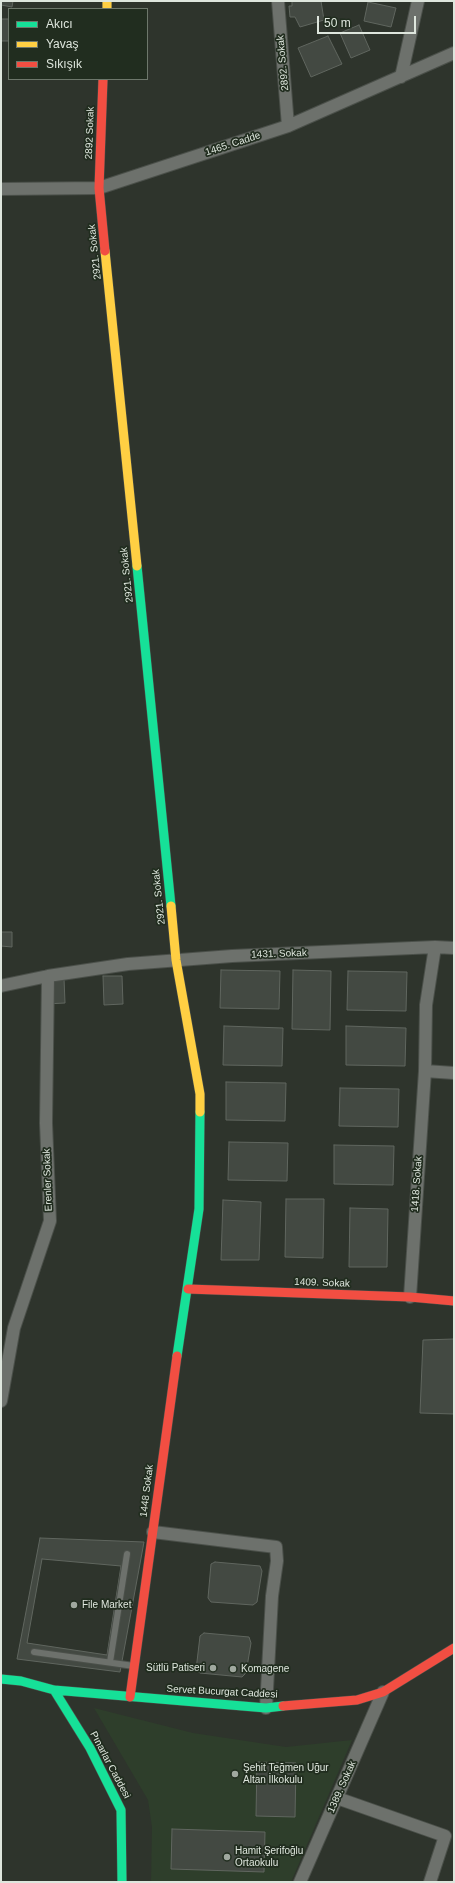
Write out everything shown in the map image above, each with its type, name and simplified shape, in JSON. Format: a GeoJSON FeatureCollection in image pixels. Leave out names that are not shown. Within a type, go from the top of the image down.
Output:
{"type":"FeatureCollection","features":[{"type":"Feature","properties":{"kind":"street","name":"2892. Sokak"},"geometry":{"type":"LineString","coordinates":[[278,1],[288,126]]}},
{"type":"Feature","properties":{"kind":"street"},"geometry":{"type":"LineString","coordinates":[[401,77],[418,1]]}},
{"type":"Feature","properties":{"kind":"street","name":"1465. Cadde"},"geometry":{"type":"LineString","coordinates":[[1,189],[100,188],[288,126],[454,53]]}},
{"type":"Feature","properties":{"kind":"street","name":"2892 Sokak"},"geometry":{"type":"LineString","coordinates":[[100,188],[103,80]]}},
{"type":"Feature","properties":{"kind":"street","name":"2921. Sokak"},"geometry":{"type":"LineString","coordinates":[[100,188],[176,960],[200,1094],[199,1209],[188,1289]]}},
{"type":"Feature","properties":{"kind":"street"},"geometry":{"type":"LineString","coordinates":[[435,947],[426,1005],[425,1071],[454,1073]]}},
{"type":"Feature","properties":{"kind":"street","name":"1431. Sokak"},"geometry":{"type":"LineString","coordinates":[[1,986],[48,976],[128,964],[232,956],[435,947],[454,948]]}},
{"type":"Feature","properties":{"kind":"street","name":"Erenler Sokak"},"geometry":{"type":"LineString","coordinates":[[1,1401],[14,1328],[50,1221],[46,1123],[48,976]]}},
{"type":"Feature","properties":{"kind":"street","name":"1418. Sokak"},"geometry":{"type":"LineString","coordinates":[[410,1297],[425,1071]]}},
{"type":"Feature","properties":{"kind":"street","name":"1409. Sokak"},"geometry":{"type":"LineString","coordinates":[[188,1289],[410,1297],[454,1301]]}},
{"type":"Feature","properties":{"kind":"street","name":"1448 Sokak"},"geometry":{"type":"LineString","coordinates":[[130,1697],[172,1386],[188,1289]]}},
{"type":"Feature","properties":{"kind":"street"},"geometry":{"type":"LineString","coordinates":[[153,1532],[276,1547],[277,1561],[272,1596],[266,1708]]}},
{"type":"Feature","properties":{"kind":"street","name":"Servet Bucurgat Caddesi"},"geometry":{"type":"LineString","coordinates":[[1,1679],[21,1681],[54,1690],[266,1708],[358,1700],[384,1692],[454,1648]]}},
{"type":"Feature","properties":{"kind":"street","name":"Pınarlar Caddesi"},"geometry":{"type":"LineString","coordinates":[[54,1690],[90,1748],[121,1810],[122,1882]]}},
{"type":"Feature","properties":{"kind":"street","name":"1389. Sokak"},"geometry":{"type":"LineString","coordinates":[[300,1882],[384,1692]]}},
{"type":"Feature","properties":{"kind":"street"},"geometry":{"type":"LineString","coordinates":[[337,1798],[446,1836],[430,1882]]}},
{"type":"Feature","properties":{"kind":"lane"},"geometry":{"type":"LineString","coordinates":[[110,1662],[127,1554]]}},
{"type":"Feature","properties":{"kind":"lane"},"geometry":{"type":"LineString","coordinates":[[34,1652],[134,1666]]}},
{"type":"Feature","properties":{"kind":"shaded area","name":"Şehit Teğmen Uğur Altan İlkokulu"},"geometry":{"type":"Polygon","coordinates":[[[94,1708],[193,1733],[286,1747],[352,1740],[291,1882],[151,1882],[152,1827],[148,1800],[94,1708]]]}},
{"type":"Feature","properties":{"kind":"building"},"geometry":{"type":"Polygon","coordinates":[[[1,1],[13,1],[12,7],[1,5],[1,1]]]}},
{"type":"Feature","properties":{"kind":"building"},"geometry":{"type":"Polygon","coordinates":[[[292,1],[321,1],[324,20],[300,27],[295,17],[290,17],[289,6],[292,6],[292,1]]]}},
{"type":"Feature","properties":{"kind":"building"},"geometry":{"type":"Polygon","coordinates":[[[368,2],[396,8],[391,27],[364,21],[368,2]]]}},
{"type":"Feature","properties":{"kind":"building"},"geometry":{"type":"Polygon","coordinates":[[[1,19],[8,19],[8,41],[1,41],[1,19]]]}},
{"type":"Feature","properties":{"kind":"building"},"geometry":{"type":"Polygon","coordinates":[[[359,25],[370,50],[351,58],[340,33],[359,25]]]}},
{"type":"Feature","properties":{"kind":"building"},"geometry":{"type":"Polygon","coordinates":[[[328,36],[342,64],[311,77],[298,48],[328,36]]]}},
{"type":"Feature","properties":{"kind":"building"},"geometry":{"type":"Polygon","coordinates":[[[1,932],[12,932],[12,947],[1,946],[1,932]]]}},
{"type":"Feature","properties":{"kind":"building"},"geometry":{"type":"Polygon","coordinates":[[[221,970],[280,971],[279,1009],[220,1008],[221,970]]]}},
{"type":"Feature","properties":{"kind":"building"},"geometry":{"type":"Polygon","coordinates":[[[293,970],[331,971],[330,1030],[292,1029],[293,970]]]}},
{"type":"Feature","properties":{"kind":"building"},"geometry":{"type":"Polygon","coordinates":[[[348,971],[407,972],[406,1011],[347,1010],[348,971]]]}},
{"type":"Feature","properties":{"kind":"building"},"geometry":{"type":"Polygon","coordinates":[[[103,976],[122,976],[123,1004],[104,1005],[103,976]]]}},
{"type":"Feature","properties":{"kind":"building"},"geometry":{"type":"Polygon","coordinates":[[[64,978],[65,1003],[45,1004],[43,980],[64,978]]]}},
{"type":"Feature","properties":{"kind":"building"},"geometry":{"type":"Polygon","coordinates":[[[224,1026],[283,1028],[282,1066],[223,1065],[224,1026]]]}},
{"type":"Feature","properties":{"kind":"building"},"geometry":{"type":"Polygon","coordinates":[[[346,1026],[406,1028],[405,1066],[346,1065],[346,1026]]]}},
{"type":"Feature","properties":{"kind":"building"},"geometry":{"type":"Polygon","coordinates":[[[226,1082],[286,1083],[285,1121],[226,1120],[226,1082]]]}},
{"type":"Feature","properties":{"kind":"building"},"geometry":{"type":"Polygon","coordinates":[[[340,1088],[399,1089],[398,1127],[339,1126],[340,1088]]]}},
{"type":"Feature","properties":{"kind":"building"},"geometry":{"type":"Polygon","coordinates":[[[229,1142],[288,1143],[287,1181],[228,1180],[229,1142]]]}},
{"type":"Feature","properties":{"kind":"building"},"geometry":{"type":"Polygon","coordinates":[[[334,1145],[394,1146],[393,1185],[334,1184],[334,1145]]]}},
{"type":"Feature","properties":{"kind":"building"},"geometry":{"type":"Polygon","coordinates":[[[286,1199],[324,1199],[323,1258],[285,1257],[286,1199]]]}},
{"type":"Feature","properties":{"kind":"building"},"geometry":{"type":"Polygon","coordinates":[[[223,1200],[261,1202],[259,1260],[221,1260],[223,1200]]]}},
{"type":"Feature","properties":{"kind":"building"},"geometry":{"type":"Polygon","coordinates":[[[350,1208],[388,1209],[387,1267],[349,1267],[350,1208]]]}},
{"type":"Feature","properties":{"kind":"building"},"geometry":{"type":"Polygon","coordinates":[[[454,1339],[454,1414],[420,1413],[423,1340],[454,1339]]]}},
{"type":"Feature","properties":{"kind":"building","name":"File Market"},"geometry":{"type":"Polygon","coordinates":[[[40,1538],[144,1542],[120,1672],[17,1659],[40,1538]]]}},
{"type":"Feature","properties":{"kind":"building","name":"File Market"},"geometry":{"type":"Polygon","coordinates":[[[42,1559],[121,1566],[107,1655],[27,1643],[42,1559]]]}},
{"type":"Feature","properties":{"kind":"building"},"geometry":{"type":"Polygon","coordinates":[[[215,1562],[260,1566],[262,1571],[257,1602],[253,1605],[211,1602],[208,1598],[211,1564],[215,1562]]]}},
{"type":"Feature","properties":{"kind":"building"},"geometry":{"type":"Polygon","coordinates":[[[204,1633],[249,1637],[251,1643],[246,1673],[242,1677],[200,1673],[196,1670],[200,1636],[204,1633]]]}},
{"type":"Feature","properties":{"kind":"building"},"geometry":{"type":"Polygon","coordinates":[[[257,1762],[296,1763],[295,1817],[256,1816],[257,1762]]]}},
{"type":"Feature","properties":{"kind":"building"},"geometry":{"type":"Polygon","coordinates":[[[172,1829],[265,1832],[264,1872],[171,1869],[172,1829]]]}},
{"type":"Feature","properties":{"kind":"traffic: fast"},"geometry":{"type":"LineString","coordinates":[[137,566],[171,906]]}},
{"type":"Feature","properties":{"kind":"traffic: fast"},"geometry":{"type":"LineString","coordinates":[[177,1356],[199,1209],[200,1112]]}},
{"type":"Feature","properties":{"kind":"traffic: fast"},"geometry":{"type":"LineString","coordinates":[[1,1679],[21,1681],[54,1690],[266,1708],[283,1706]]}},
{"type":"Feature","properties":{"kind":"traffic: fast"},"geometry":{"type":"LineString","coordinates":[[54,1690],[90,1748],[121,1810],[122,1882]]}},
{"type":"Feature","properties":{"kind":"traffic: slow"},"geometry":{"type":"LineString","coordinates":[[107,1],[107,8]]}},
{"type":"Feature","properties":{"kind":"traffic: slow"},"geometry":{"type":"LineString","coordinates":[[105,251],[137,566]]}},
{"type":"Feature","properties":{"kind":"traffic: slow"},"geometry":{"type":"LineString","coordinates":[[171,906],[176,960],[200,1094],[200,1112]]}},
{"type":"Feature","properties":{"kind":"traffic: jam"},"geometry":{"type":"LineString","coordinates":[[103,80],[99,188],[105,251]]}},
{"type":"Feature","properties":{"kind":"traffic: jam"},"geometry":{"type":"LineString","coordinates":[[188,1289],[410,1297],[454,1301]]}},
{"type":"Feature","properties":{"kind":"traffic: jam"},"geometry":{"type":"LineString","coordinates":[[130,1697],[177,1356]]}},
{"type":"Feature","properties":{"kind":"traffic: jam"},"geometry":{"type":"LineString","coordinates":[[283,1706],[357,1700],[383,1692],[454,1648]]}},
{"type":"Feature","properties":{"kind":"place","name":"File Market"},"geometry":{"type":"Point","coordinates":[74,1605]}},
{"type":"Feature","properties":{"kind":"place","name":"Sütlü Patiseri"},"geometry":{"type":"Point","coordinates":[213,1668]}},
{"type":"Feature","properties":{"kind":"place","name":"Komagene"},"geometry":{"type":"Point","coordinates":[233,1669]}},
{"type":"Feature","properties":{"kind":"place","name":"Şehit Teğmen Uğur Altan İlkokulu"},"geometry":{"type":"Point","coordinates":[235,1774]}},
{"type":"Feature","properties":{"kind":"place","name":"Hamit Şerifoğlu Ortaokulu"},"geometry":{"type":"Point","coordinates":[227,1857]}}]}
